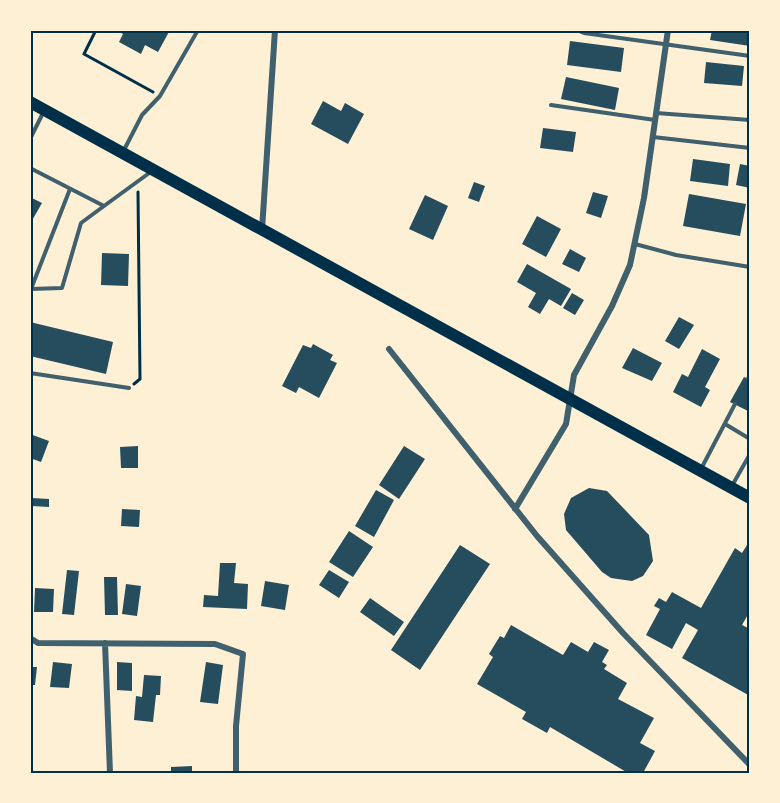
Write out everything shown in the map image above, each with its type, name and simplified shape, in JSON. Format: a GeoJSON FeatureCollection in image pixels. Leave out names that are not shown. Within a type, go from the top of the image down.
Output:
{"type":"FeatureCollection","features":[{"type":"Feature","properties":{"kind":"main road"},"geometry":{"type":"LineString","coordinates":[[30,102],[750,498]]}},
{"type":"Feature","properties":{"kind":"street"},"geometry":{"type":"LineString","coordinates":[[261,230],[274,30]]}},
{"type":"Feature","properties":{"kind":"street"},"geometry":{"type":"LineString","coordinates":[[515,509],[566,424],[574,375],[612,306],[630,265],[653,137],[668,30]]}},
{"type":"Feature","properties":{"kind":"street"},"geometry":{"type":"LineString","coordinates":[[389,350],[515,509],[623,633],[750,764]]}},
{"type":"Feature","properties":{"kind":"street"},"geometry":{"type":"LineString","coordinates":[[30,638],[38,643],[215,644],[243,654],[236,726],[236,773]]}},
{"type":"Feature","properties":{"kind":"street"},"geometry":{"type":"LineString","coordinates":[[105,643],[110,773]]}},
{"type":"Feature","properties":{"kind":"lane"},"geometry":{"type":"LineString","coordinates":[[122,153],[142,115],[160,96],[198,30]]}},
{"type":"Feature","properties":{"kind":"lane"},"geometry":{"type":"LineString","coordinates":[[577,30],[750,56]]}},
{"type":"Feature","properties":{"kind":"lane"},"geometry":{"type":"LineString","coordinates":[[550,105],[656,117],[750,120]]}},
{"type":"Feature","properties":{"kind":"lane"},"geometry":{"type":"LineString","coordinates":[[30,139],[44,110]]}},
{"type":"Feature","properties":{"kind":"lane"},"geometry":{"type":"LineString","coordinates":[[653,137],[750,148]]}},
{"type":"Feature","properties":{"kind":"lane"},"geometry":{"type":"LineString","coordinates":[[30,168],[104,206]]}},
{"type":"Feature","properties":{"kind":"lane"},"geometry":{"type":"LineString","coordinates":[[70,189],[30,289],[62,288],[81,223],[153,170]]}},
{"type":"Feature","properties":{"kind":"lane"},"geometry":{"type":"LineString","coordinates":[[634,244],[676,255],[750,267]]}},
{"type":"Feature","properties":{"kind":"lane"},"geometry":{"type":"LineString","coordinates":[[30,373],[129,388]]}},
{"type":"Feature","properties":{"kind":"lane"},"geometry":{"type":"LineString","coordinates":[[700,470],[735,404]]}},
{"type":"Feature","properties":{"kind":"lane"},"geometry":{"type":"LineString","coordinates":[[724,424],[749,438],[750,432]]}},
{"type":"Feature","properties":{"kind":"lane"},"geometry":{"type":"LineString","coordinates":[[731,487],[750,454]]}},
{"type":"Feature","properties":{"kind":"path"},"geometry":{"type":"LineString","coordinates":[[96,30],[84,54],[160,96]]}},
{"type":"Feature","properties":{"kind":"path"},"geometry":{"type":"LineString","coordinates":[[129,388],[140,379],[138,181]]}},
{"type":"Feature","properties":{"kind":"building"},"geometry":{"type":"Polygon","coordinates":[[[117,30],[170,30],[158,52],[145,45],[141,54],[119,42],[123,34],[117,30]]]}},
{"type":"Feature","properties":{"kind":"building"},"geometry":{"type":"Polygon","coordinates":[[[712,30],[750,30],[750,46],[710,40],[712,30]]]}},
{"type":"Feature","properties":{"kind":"building"},"geometry":{"type":"Polygon","coordinates":[[[570,41],[624,48],[621,72],[567,65],[570,41]]]}},
{"type":"Feature","properties":{"kind":"building"},"geometry":{"type":"Polygon","coordinates":[[[706,62],[744,66],[742,86],[704,83],[706,62]]]}},
{"type":"Feature","properties":{"kind":"building"},"geometry":{"type":"Polygon","coordinates":[[[566,77],[619,88],[615,110],[561,99],[566,77]]]}},
{"type":"Feature","properties":{"kind":"building"},"geometry":{"type":"Polygon","coordinates":[[[323,101],[341,111],[345,103],[364,114],[348,144],[311,124],[323,101]]]}},
{"type":"Feature","properties":{"kind":"building"},"geometry":{"type":"Polygon","coordinates":[[[543,128],[576,132],[573,152],[540,148],[543,128]]]}},
{"type":"Feature","properties":{"kind":"building"},"geometry":{"type":"Polygon","coordinates":[[[693,159],[730,164],[728,186],[690,181],[693,159]]]}},
{"type":"Feature","properties":{"kind":"building"},"geometry":{"type":"Polygon","coordinates":[[[740,164],[750,166],[750,188],[736,185],[740,164]]]}},
{"type":"Feature","properties":{"kind":"building"},"geometry":{"type":"Polygon","coordinates":[[[474,182],[485,186],[479,202],[468,198],[474,182]]]}},
{"type":"Feature","properties":{"kind":"building"},"geometry":{"type":"Polygon","coordinates":[[[593,192],[608,196],[601,218],[586,213],[593,192]]]}},
{"type":"Feature","properties":{"kind":"building"},"geometry":{"type":"Polygon","coordinates":[[[689,194],[746,204],[740,236],[683,226],[689,194]]]}},
{"type":"Feature","properties":{"kind":"building"},"geometry":{"type":"Polygon","coordinates":[[[425,195],[448,206],[433,240],[409,229],[425,195]]]}},
{"type":"Feature","properties":{"kind":"building"},"geometry":{"type":"Polygon","coordinates":[[[30,197],[42,203],[30,224],[30,197]]]}},
{"type":"Feature","properties":{"kind":"building"},"geometry":{"type":"Polygon","coordinates":[[[537,216],[561,229],[546,257],[522,244],[537,216]]]}},
{"type":"Feature","properties":{"kind":"building"},"geometry":{"type":"Polygon","coordinates":[[[570,249],[586,258],[579,272],[562,264],[570,249]]]}},
{"type":"Feature","properties":{"kind":"building"},"geometry":{"type":"Polygon","coordinates":[[[102,253],[129,254],[128,286],[101,285],[102,253]]]}},
{"type":"Feature","properties":{"kind":"building"},"geometry":{"type":"Polygon","coordinates":[[[527,264],[571,289],[561,306],[549,299],[540,314],[528,307],[536,293],[517,282],[527,264]]]}},
{"type":"Feature","properties":{"kind":"building"},"geometry":{"type":"Polygon","coordinates":[[[572,293],[584,300],[575,315],[563,308],[572,293]]]}},
{"type":"Feature","properties":{"kind":"building"},"geometry":{"type":"Polygon","coordinates":[[[679,317],[694,325],[679,349],[665,341],[679,317]]]}},
{"type":"Feature","properties":{"kind":"building"},"geometry":{"type":"Polygon","coordinates":[[[30,322],[113,342],[106,374],[30,356],[30,322]]]}},
{"type":"Feature","properties":{"kind":"building"},"geometry":{"type":"Polygon","coordinates":[[[313,344],[333,355],[330,360],[337,363],[319,398],[299,387],[296,393],[282,386],[303,345],[311,348],[313,344]]]}},
{"type":"Feature","properties":{"kind":"building"},"geometry":{"type":"Polygon","coordinates":[[[633,348],[662,363],[652,381],[622,368],[633,348]]]}},
{"type":"Feature","properties":{"kind":"building"},"geometry":{"type":"Polygon","coordinates":[[[702,349],[720,359],[705,387],[710,390],[701,407],[673,392],[682,374],[688,377],[702,349]]]}},
{"type":"Feature","properties":{"kind":"building"},"geometry":{"type":"Polygon","coordinates":[[[744,377],[750,380],[750,412],[730,402],[744,377]]]}},
{"type":"Feature","properties":{"kind":"building"},"geometry":{"type":"Polygon","coordinates":[[[30,434],[49,441],[41,462],[30,458],[30,434]]]}},
{"type":"Feature","properties":{"kind":"building"},"geometry":{"type":"Polygon","coordinates":[[[138,446],[138,468],[121,468],[120,447],[138,446]]]}},
{"type":"Feature","properties":{"kind":"building"},"geometry":{"type":"Polygon","coordinates":[[[404,446],[425,459],[399,499],[379,485],[404,446]]]}},
{"type":"Feature","properties":{"kind":"building"},"geometry":{"type":"Polygon","coordinates":[[[589,488],[607,491],[649,535],[653,561],[643,576],[632,581],[611,578],[602,572],[566,530],[564,514],[571,498],[589,488]]]}},
{"type":"Feature","properties":{"kind":"building"},"geometry":{"type":"Polygon","coordinates":[[[376,490],[394,500],[374,537],[355,526],[376,490]]]}},
{"type":"Feature","properties":{"kind":"building"},"geometry":{"type":"Polygon","coordinates":[[[32,498],[49,499],[49,507],[32,506],[32,498]]]}},
{"type":"Feature","properties":{"kind":"building"},"geometry":{"type":"Polygon","coordinates":[[[122,509],[140,510],[139,527],[121,526],[122,509]]]}},
{"type":"Feature","properties":{"kind":"building"},"geometry":{"type":"Polygon","coordinates":[[[349,531],[373,547],[353,577],[329,562],[349,531]]]}},
{"type":"Feature","properties":{"kind":"building"},"geometry":{"type":"Polygon","coordinates":[[[460,545],[490,564],[420,670],[391,650],[460,545]]]}},
{"type":"Feature","properties":{"kind":"building"},"geometry":{"type":"Polygon","coordinates":[[[747,545],[750,547],[750,611],[742,625],[750,629],[750,696],[682,658],[698,630],[686,623],[672,649],[646,635],[660,609],[654,606],[659,598],[666,602],[672,592],[701,608],[735,548],[742,553],[747,545]]]}},
{"type":"Feature","properties":{"kind":"building"},"geometry":{"type":"Polygon","coordinates":[[[220,563],[236,563],[234,583],[248,584],[247,609],[203,607],[204,595],[218,596],[220,563]]]}},
{"type":"Feature","properties":{"kind":"building"},"geometry":{"type":"Polygon","coordinates":[[[67,570],[79,571],[74,615],[62,614],[67,570]]]}},
{"type":"Feature","properties":{"kind":"building"},"geometry":{"type":"Polygon","coordinates":[[[329,570],[349,582],[339,598],[319,585],[329,570]]]}},
{"type":"Feature","properties":{"kind":"building"},"geometry":{"type":"Polygon","coordinates":[[[104,577],[117,577],[118,615],[105,615],[104,577]]]}},
{"type":"Feature","properties":{"kind":"building"},"geometry":{"type":"Polygon","coordinates":[[[265,581],[289,585],[285,610],[261,606],[265,581]]]}},
{"type":"Feature","properties":{"kind":"building"},"geometry":{"type":"Polygon","coordinates":[[[126,584],[141,586],[137,616],[122,614],[126,584]]]}},
{"type":"Feature","properties":{"kind":"building"},"geometry":{"type":"Polygon","coordinates":[[[35,588],[54,589],[53,612],[34,612],[35,588]]]}},
{"type":"Feature","properties":{"kind":"building"},"geometry":{"type":"Polygon","coordinates":[[[370,598],[404,622],[394,636],[360,612],[370,598]]]}},
{"type":"Feature","properties":{"kind":"building"},"geometry":{"type":"Polygon","coordinates":[[[511,625],[563,655],[571,642],[588,652],[594,642],[609,650],[602,662],[607,665],[604,669],[627,683],[618,699],[654,718],[640,743],[655,751],[643,773],[628,773],[550,727],[547,733],[522,719],[526,712],[477,684],[493,657],[489,654],[500,636],[504,638],[511,625]]]}},
{"type":"Feature","properties":{"kind":"building"},"geometry":{"type":"Polygon","coordinates":[[[53,662],[72,664],[69,688],[50,687],[53,662]]]}},
{"type":"Feature","properties":{"kind":"building"},"geometry":{"type":"Polygon","coordinates":[[[117,662],[132,663],[132,691],[117,690],[117,662]]]}},
{"type":"Feature","properties":{"kind":"building"},"geometry":{"type":"Polygon","coordinates":[[[206,662],[223,665],[218,704],[200,702],[206,662]]]}},
{"type":"Feature","properties":{"kind":"building"},"geometry":{"type":"Polygon","coordinates":[[[30,667],[37,667],[35,685],[30,685],[30,667]]]}},
{"type":"Feature","properties":{"kind":"building"},"geometry":{"type":"Polygon","coordinates":[[[144,675],[161,676],[160,695],[156,695],[153,722],[134,720],[136,696],[142,697],[144,675]]]}},
{"type":"Feature","properties":{"kind":"building"},"geometry":{"type":"Polygon","coordinates":[[[192,766],[192,773],[171,773],[171,767],[192,766]]]}}]}
